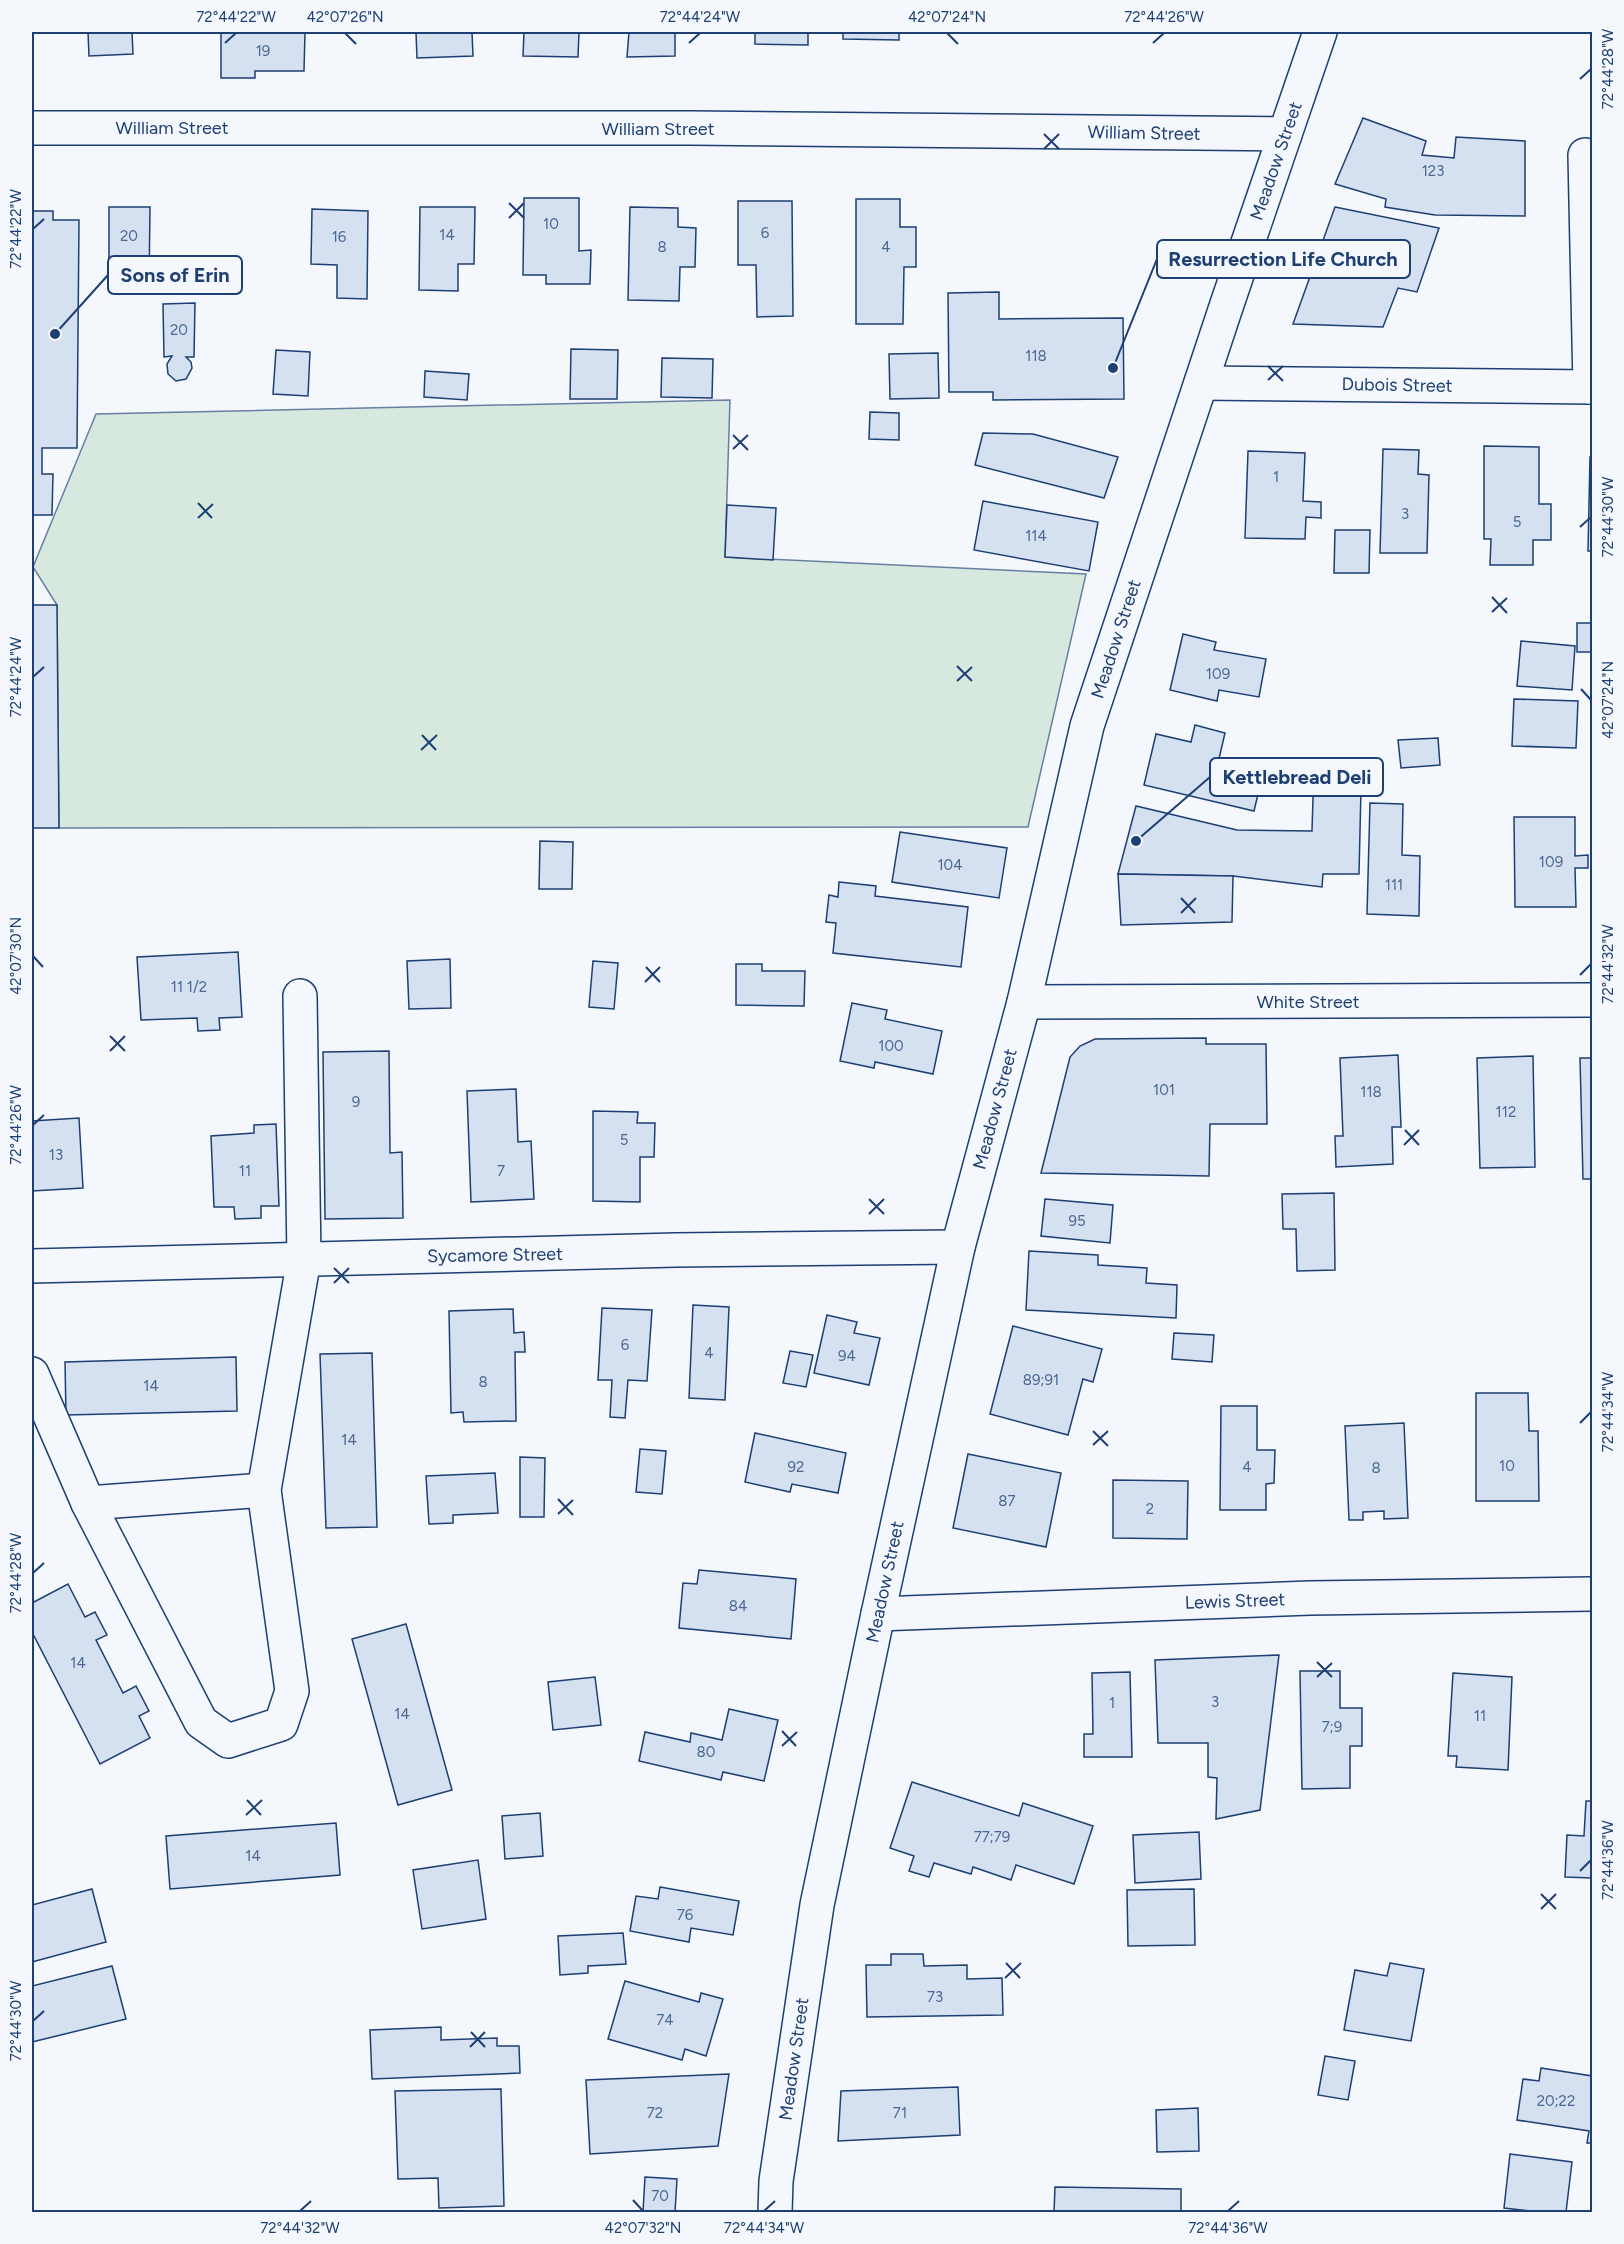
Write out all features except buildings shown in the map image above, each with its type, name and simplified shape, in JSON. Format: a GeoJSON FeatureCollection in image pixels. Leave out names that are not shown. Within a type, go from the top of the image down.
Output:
{"type":"FeatureCollection","features":[{"type":"Feature","properties":{"kind":"street","name":"Meadow Street"},"geometry":{"type":"LineString","coordinates":[[775,2212],[776,2181],[817,1905],[958,1247],[1024,1002],[1088,726],[1320,32]]}},
{"type":"Feature","properties":{"kind":"street","name":"William Street"},"geometry":{"type":"LineString","coordinates":[[32,128],[690,128],[1285,134]]}},
{"type":"Feature","properties":{"kind":"street"},"geometry":{"type":"LineString","coordinates":[[1585,155],[1591,387]]}},
{"type":"Feature","properties":{"kind":"street","name":"Dubois Street"},"geometry":{"type":"LineString","coordinates":[[1201,383],[1591,387]]}},
{"type":"Feature","properties":{"kind":"street"},"geometry":{"type":"LineString","coordinates":[[32,1374],[88,1503],[201,1722],[228,1741],[281,1724],[292,1691],[264,1490],[303,1259],[300,996]]}},
{"type":"Feature","properties":{"kind":"street","name":"White Street"},"geometry":{"type":"LineString","coordinates":[[1024,1002],[1593,1000]]}},
{"type":"Feature","properties":{"kind":"street","name":"Sycamore Street"},"geometry":{"type":"LineString","coordinates":[[32,1266],[676,1250],[958,1247]]}},
{"type":"Feature","properties":{"kind":"street"},"geometry":{"type":"LineString","coordinates":[[88,1503],[264,1490]]}},
{"type":"Feature","properties":{"kind":"street","name":"Lewis Street"},"geometry":{"type":"LineString","coordinates":[[879,1614],[1310,1598],[1593,1594]]}},
{"type":"Feature","properties":{"kind":"shaded area"},"geometry":{"type":"Polygon","coordinates":[[[730,400],[725,557],[1086,574],[1028,827],[59,828],[57,605],[33,567],[96,414],[730,400]]]}},
{"type":"Feature","properties":{"kind":"place","name":"Sons of Erin"},"geometry":{"type":"Point","coordinates":[55,334]}},
{"type":"Feature","properties":{"kind":"place","name":"Resurrection Life Church"},"geometry":{"type":"Point","coordinates":[1113,368]}},
{"type":"Feature","properties":{"kind":"place","name":"Kettlebread Deli"},"geometry":{"type":"Point","coordinates":[1136,841]}}]}
